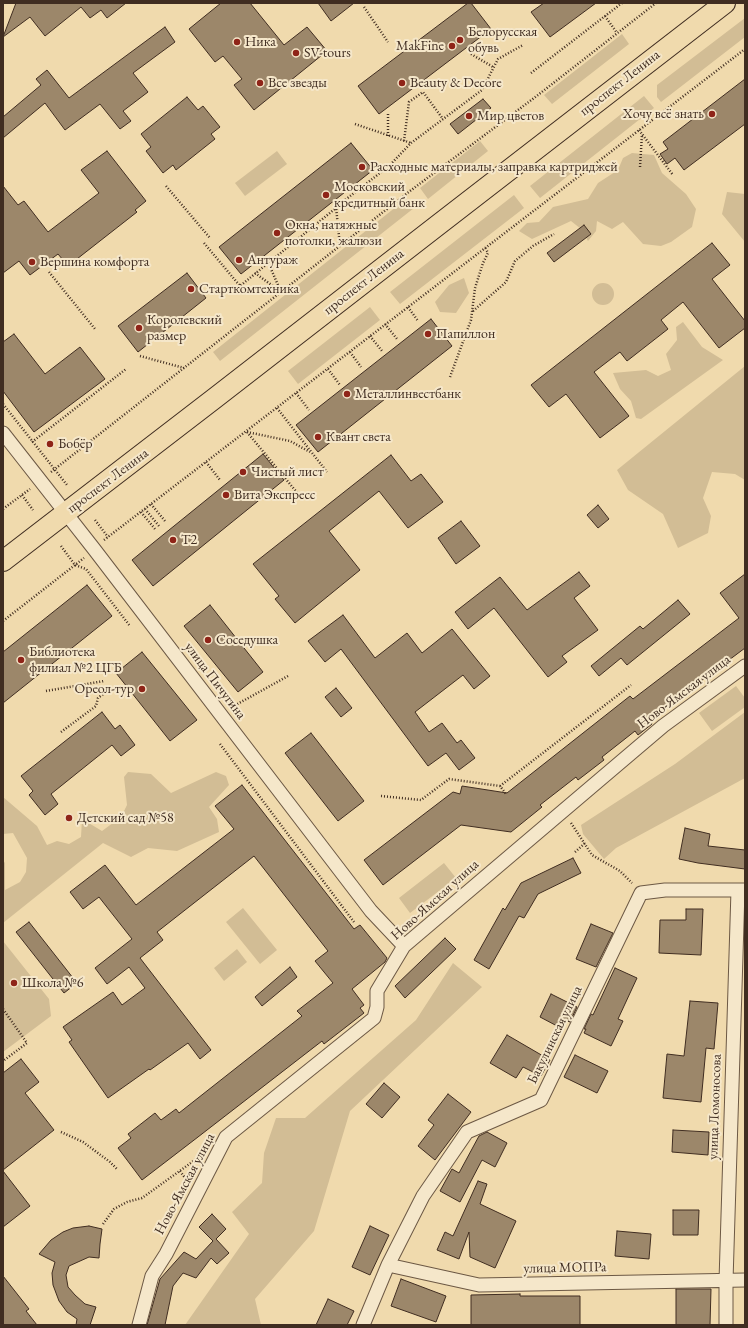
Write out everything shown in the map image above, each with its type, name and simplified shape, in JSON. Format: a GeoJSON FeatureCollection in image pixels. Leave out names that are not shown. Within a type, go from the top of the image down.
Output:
{"type":"FeatureCollection","features":[{"type":"Feature","properties":{"kind":"main road","name":"проспект Ленина"},"geometry":{"type":"LineString","coordinates":[[3,561],[725,3]]}},
{"type":"Feature","properties":{"kind":"street","name":"улица Пичугина"},"geometry":{"type":"LineString","coordinates":[[3,433],[66,513],[370,911],[404,946]]}},
{"type":"Feature","properties":{"kind":"street","name":"Ново-Ямская улица"},"geometry":{"type":"LineString","coordinates":[[139,1325],[152,1276],[166,1254],[226,1137],[374,1018],[377,1007],[377,991],[404,946],[663,726],[745,666]]}},
{"type":"Feature","properties":{"kind":"street"},"geometry":{"type":"LineString","coordinates":[[641,893],[665,890],[741,890]]}},
{"type":"Feature","properties":{"kind":"street","name":"улица Ломоносова"},"geometry":{"type":"LineString","coordinates":[[726,1325],[726,1280],[741,890]]}},
{"type":"Feature","properties":{"kind":"street","name":"Бакулинская улица"},"geometry":{"type":"LineString","coordinates":[[363,1325],[388,1265],[423,1196],[467,1132],[541,1100],[641,893]]}},
{"type":"Feature","properties":{"kind":"street","name":"улица МОПРа"},"geometry":{"type":"LineString","coordinates":[[388,1265],[479,1285],[745,1280]]}},
{"type":"Feature","properties":{"kind":"path"},"geometry":{"type":"LineString","coordinates":[[532,73],[622,3]]}},
{"type":"Feature","properties":{"kind":"path"},"geometry":{"type":"LineString","coordinates":[[3,509],[340,246],[656,3]]}},
{"type":"Feature","properties":{"kind":"path"},"geometry":{"type":"LineString","coordinates":[[364,7],[388,42]]}},
{"type":"Feature","properties":{"kind":"path"},"geometry":{"type":"LineString","coordinates":[[605,16],[617,33]]}},
{"type":"Feature","properties":{"kind":"path"},"geometry":{"type":"LineString","coordinates":[[204,243],[240,286],[389,166],[411,143],[482,90],[498,59],[523,44]]}},
{"type":"Feature","properties":{"kind":"path"},"geometry":{"type":"LineString","coordinates":[[100,544],[485,247],[745,49]]}},
{"type":"Feature","properties":{"kind":"path"},"geometry":{"type":"LineString","coordinates":[[471,54],[494,67]]}},
{"type":"Feature","properties":{"kind":"path"},"geometry":{"type":"LineString","coordinates":[[404,141],[409,102],[423,92],[443,119]]}},
{"type":"Feature","properties":{"kind":"path"},"geometry":{"type":"LineString","coordinates":[[388,114],[388,136]]}},
{"type":"Feature","properties":{"kind":"path"},"geometry":{"type":"LineString","coordinates":[[354,124],[411,143]]}},
{"type":"Feature","properties":{"kind":"path"},"geometry":{"type":"LineString","coordinates":[[639,130],[673,175]]}},
{"type":"Feature","properties":{"kind":"path"},"geometry":{"type":"LineString","coordinates":[[640,167],[642,133]]}},
{"type":"Feature","properties":{"kind":"path"},"geometry":{"type":"LineString","coordinates":[[166,186],[210,238]]}},
{"type":"Feature","properties":{"kind":"path"},"geometry":{"type":"LineString","coordinates":[[336,208],[340,246]]}},
{"type":"Feature","properties":{"kind":"path"},"geometry":{"type":"LineString","coordinates":[[473,311],[506,282],[515,261],[534,246],[554,234]]}},
{"type":"Feature","properties":{"kind":"path"},"geometry":{"type":"LineString","coordinates":[[450,377],[471,320],[475,288],[483,263],[488,253],[485,247]]}},
{"type":"Feature","properties":{"kind":"path"},"geometry":{"type":"LineString","coordinates":[[268,262],[282,292]]}},
{"type":"Feature","properties":{"kind":"path"},"geometry":{"type":"LineString","coordinates":[[49,272],[95,329]]}},
{"type":"Feature","properties":{"kind":"path"},"geometry":{"type":"LineString","coordinates":[[255,273],[282,292]]}},
{"type":"Feature","properties":{"kind":"path"},"geometry":{"type":"LineString","coordinates":[[408,307],[418,321]]}},
{"type":"Feature","properties":{"kind":"path"},"geometry":{"type":"LineString","coordinates":[[385,324],[397,339]]}},
{"type":"Feature","properties":{"kind":"path"},"geometry":{"type":"LineString","coordinates":[[370,336],[382,351]]}},
{"type":"Feature","properties":{"kind":"path"},"geometry":{"type":"LineString","coordinates":[[350,352],[361,367]]}},
{"type":"Feature","properties":{"kind":"path"},"geometry":{"type":"LineString","coordinates":[[140,356],[184,369]]}},
{"type":"Feature","properties":{"kind":"path"},"geometry":{"type":"LineString","coordinates":[[32,442],[126,369]]}},
{"type":"Feature","properties":{"kind":"path"},"geometry":{"type":"LineString","coordinates":[[328,369],[340,384]]}},
{"type":"Feature","properties":{"kind":"path"},"geometry":{"type":"LineString","coordinates":[[296,393],[309,410]]}},
{"type":"Feature","properties":{"kind":"path"},"geometry":{"type":"LineString","coordinates":[[3,404],[67,485]]}},
{"type":"Feature","properties":{"kind":"path"},"geometry":{"type":"LineString","coordinates":[[277,408],[327,472]]}},
{"type":"Feature","properties":{"kind":"path"},"geometry":{"type":"LineString","coordinates":[[246,432],[290,441],[312,453]]}},
{"type":"Feature","properties":{"kind":"path"},"geometry":{"type":"LineString","coordinates":[[246,432],[299,494]]}},
{"type":"Feature","properties":{"kind":"path"},"geometry":{"type":"LineString","coordinates":[[206,462],[220,480]]}},
{"type":"Feature","properties":{"kind":"path"},"geometry":{"type":"LineString","coordinates":[[22,495],[34,510]]}},
{"type":"Feature","properties":{"kind":"path"},"geometry":{"type":"LineString","coordinates":[[151,504],[165,521]]}},
{"type":"Feature","properties":{"kind":"path"},"geometry":{"type":"LineString","coordinates":[[145,508],[159,526]]}},
{"type":"Feature","properties":{"kind":"path"},"geometry":{"type":"LineString","coordinates":[[140,512],[154,529]]}},
{"type":"Feature","properties":{"kind":"path"},"geometry":{"type":"LineString","coordinates":[[95,520],[108,537]]}},
{"type":"Feature","properties":{"kind":"path"},"geometry":{"type":"LineString","coordinates":[[61,546],[75,565],[86,569],[130,626]]}},
{"type":"Feature","properties":{"kind":"path"},"geometry":{"type":"LineString","coordinates":[[3,621],[87,555]]}},
{"type":"Feature","properties":{"kind":"path"},"geometry":{"type":"LineString","coordinates":[[220,714],[288,676]]}},
{"type":"Feature","properties":{"kind":"path"},"geometry":{"type":"LineString","coordinates":[[46,691],[104,681]]}},
{"type":"Feature","properties":{"kind":"path"},"geometry":{"type":"LineString","coordinates":[[500,786],[631,685]]}},
{"type":"Feature","properties":{"kind":"path"},"geometry":{"type":"LineString","coordinates":[[61,732],[96,706],[98,698],[110,689]]}},
{"type":"Feature","properties":{"kind":"path"},"geometry":{"type":"LineString","coordinates":[[220,744],[354,922]]}},
{"type":"Feature","properties":{"kind":"path"},"geometry":{"type":"LineString","coordinates":[[381,796],[421,800],[449,779],[500,786],[506,794]]}},
{"type":"Feature","properties":{"kind":"path"},"geometry":{"type":"LineString","coordinates":[[564,810],[592,855],[620,871],[641,893]]}},
{"type":"Feature","properties":{"kind":"path"},"geometry":{"type":"LineString","coordinates":[[575,852],[585,843]]}},
{"type":"Feature","properties":{"kind":"path"},"geometry":{"type":"LineString","coordinates":[[3,1009],[27,1043],[3,1061]]}},
{"type":"Feature","properties":{"kind":"path"},"geometry":{"type":"LineString","coordinates":[[61,1132],[84,1142],[110,1162],[116,1169]]}},
{"type":"Feature","properties":{"kind":"path"},"geometry":{"type":"LineString","coordinates":[[103,1224],[114,1209],[127,1202],[142,1198],[203,1154]]}},
{"type":"Feature","properties":{"kind":"path"},"geometry":{"type":"LineString","coordinates":[[180,1171],[192,1188]]}},
{"type":"Feature","properties":{"kind":"shaded area"},"geometry":{"type":"Polygon","coordinates":[[[745,18],[745,37],[661,102],[657,97],[657,85],[745,18]]]}},
{"type":"Feature","properties":{"kind":"shaded area"},"geometry":{"type":"Polygon","coordinates":[[[622,34],[629,44],[552,104],[544,95],[622,34]]]}},
{"type":"Feature","properties":{"kind":"shaded area"},"geometry":{"type":"Polygon","coordinates":[[[644,96],[654,108],[540,198],[530,186],[644,96]]]}},
{"type":"Feature","properties":{"kind":"shaded area"},"geometry":{"type":"Polygon","coordinates":[[[480,141],[488,151],[428,199],[420,188],[480,141]]]}},
{"type":"Feature","properties":{"kind":"shaded area"},"geometry":{"type":"Polygon","coordinates":[[[277,151],[287,164],[245,196],[235,183],[277,151]]]}},
{"type":"Feature","properties":{"kind":"shaded area"},"geometry":{"type":"Polygon","coordinates":[[[632,153],[654,155],[662,173],[686,194],[696,209],[692,227],[671,242],[661,246],[643,244],[623,222],[612,229],[597,221],[596,231],[588,241],[581,229],[571,221],[532,239],[519,231],[527,223],[539,222],[553,207],[588,199],[598,183],[618,170],[623,158],[632,153]]]}},
{"type":"Feature","properties":{"kind":"shaded area"},"geometry":{"type":"Polygon","coordinates":[[[727,192],[745,194],[745,242],[722,214],[727,192]]]}},
{"type":"Feature","properties":{"kind":"shaded area"},"geometry":{"type":"Polygon","coordinates":[[[514,195],[524,208],[400,304],[390,292],[514,195]]]}},
{"type":"Feature","properties":{"kind":"shaded area"},"geometry":{"type":"Polygon","coordinates":[[[406,199],[414,208],[220,361],[213,352],[406,199]]]}},
{"type":"Feature","properties":{"kind":"shaded area"},"geometry":{"type":"Polygon","coordinates":[[[464,278],[469,293],[456,313],[440,312],[435,302],[449,285],[464,278]]]}},
{"type":"Feature","properties":{"kind":"shaded area"},"geometry":{"type":"Polygon","coordinates":[[[603,283],[611,286],[614,294],[611,302],[603,305],[595,302],[592,294],[595,286],[603,283]]]}},
{"type":"Feature","properties":{"kind":"shaded area"},"geometry":{"type":"Polygon","coordinates":[[[370,307],[380,320],[298,384],[288,371],[370,307]]]}},
{"type":"Feature","properties":{"kind":"shaded area"},"geometry":{"type":"Polygon","coordinates":[[[683,322],[702,347],[723,360],[641,419],[636,418],[631,401],[620,389],[613,373],[646,370],[658,376],[671,370],[666,354],[677,340],[676,327],[683,322]]]}},
{"type":"Feature","properties":{"kind":"shaded area"},"geometry":{"type":"Polygon","coordinates":[[[745,366],[745,480],[735,474],[712,472],[703,498],[711,516],[708,533],[678,548],[663,514],[628,490],[617,470],[745,366]]]}},
{"type":"Feature","properties":{"kind":"shaded area"},"geometry":{"type":"Polygon","coordinates":[[[736,686],[745,698],[745,707],[712,731],[699,713],[736,686]]]}},
{"type":"Feature","properties":{"kind":"shaded area"},"geometry":{"type":"Polygon","coordinates":[[[745,712],[745,778],[616,848],[604,859],[583,834],[581,825],[675,764],[745,712]]]}},
{"type":"Feature","properties":{"kind":"shaded area"},"geometry":{"type":"Polygon","coordinates":[[[128,772],[151,774],[171,793],[216,772],[226,776],[229,785],[209,807],[217,819],[219,832],[177,851],[148,848],[131,857],[103,843],[3,923],[3,860],[5,863],[5,890],[20,882],[26,872],[27,858],[13,833],[3,834],[3,797],[37,826],[47,845],[57,841],[69,844],[81,837],[82,819],[102,831],[121,817],[127,805],[124,777],[128,772]]]}},
{"type":"Feature","properties":{"kind":"shaded area"},"geometry":{"type":"Polygon","coordinates":[[[444,863],[456,878],[410,913],[399,898],[444,863]]]}},
{"type":"Feature","properties":{"kind":"shaded area"},"geometry":{"type":"Polygon","coordinates":[[[243,908],[277,950],[260,964],[226,922],[243,908]]]}},
{"type":"Feature","properties":{"kind":"shaded area","name":"Школа №6"},"geometry":{"type":"Polygon","coordinates":[[[3,941],[49,999],[51,1016],[3,1052],[3,941]]]}},
{"type":"Feature","properties":{"kind":"shaded area"},"geometry":{"type":"Polygon","coordinates":[[[237,949],[247,962],[224,981],[214,968],[237,949]]]}},
{"type":"Feature","properties":{"kind":"shaded area"},"geometry":{"type":"Polygon","coordinates":[[[453,963],[482,987],[350,1111],[314,1231],[255,1299],[261,1325],[185,1325],[249,1234],[232,1212],[262,1183],[264,1153],[276,1118],[305,1118],[416,1020],[453,963]]]}},
{"type":"Feature","properties":{"kind":"building"},"geometry":{"type":"Polygon","coordinates":[[[16,3],[126,3],[107,18],[101,10],[90,18],[81,7],[45,36],[30,17],[3,37],[16,3]]]}},
{"type":"Feature","properties":{"kind":"building"},"geometry":{"type":"Polygon","coordinates":[[[221,3],[250,3],[284,45],[307,27],[327,51],[254,110],[234,85],[242,79],[223,56],[215,62],[189,29],[221,3]]]}},
{"type":"Feature","properties":{"kind":"building"},"geometry":{"type":"Polygon","coordinates":[[[318,3],[354,3],[331,21],[318,3]]]}},
{"type":"Feature","properties":{"kind":"building"},"geometry":{"type":"Polygon","coordinates":[[[468,3],[471,3],[491,29],[379,114],[358,86],[468,3]]]}},
{"type":"Feature","properties":{"kind":"building"},"geometry":{"type":"Polygon","coordinates":[[[544,3],[596,3],[550,37],[531,12],[544,3]]]}},
{"type":"Feature","properties":{"kind":"building"},"geometry":{"type":"Polygon","coordinates":[[[165,27],[175,42],[133,73],[148,92],[123,111],[131,121],[120,129],[100,104],[65,130],[45,103],[3,138],[3,117],[41,85],[36,79],[47,70],[69,98],[165,27]]]}},
{"type":"Feature","properties":{"kind":"building"},"geometry":{"type":"Polygon","coordinates":[[[745,79],[745,124],[684,170],[675,158],[667,164],[660,154],[668,149],[663,142],[745,79]]]}},
{"type":"Feature","properties":{"kind":"building"},"geometry":{"type":"Polygon","coordinates":[[[187,97],[198,110],[203,106],[220,127],[211,134],[215,139],[176,170],[173,165],[163,173],[146,151],[151,147],[141,134],[187,97]]]}},
{"type":"Feature","properties":{"kind":"building"},"geometry":{"type":"Polygon","coordinates":[[[483,99],[491,108],[458,134],[450,124],[483,99]]]}},
{"type":"Feature","properties":{"kind":"building"},"geometry":{"type":"Polygon","coordinates":[[[351,143],[373,170],[241,274],[219,247],[351,143]]]}},
{"type":"Feature","properties":{"kind":"building"},"geometry":{"type":"Polygon","coordinates":[[[107,151],[146,201],[135,210],[137,212],[68,266],[58,254],[30,275],[19,261],[3,273],[3,186],[18,205],[24,201],[48,232],[99,193],[81,170],[107,151]]]}},
{"type":"Feature","properties":{"kind":"building"},"geometry":{"type":"Polygon","coordinates":[[[584,225],[591,234],[554,262],[547,253],[584,225]]]}},
{"type":"Feature","properties":{"kind":"building"},"geometry":{"type":"Polygon","coordinates":[[[712,243],[730,265],[712,279],[745,321],[745,328],[719,348],[683,302],[661,320],[668,329],[627,361],[620,352],[594,372],[629,416],[600,438],[566,394],[549,407],[531,385],[712,243]]]}},
{"type":"Feature","properties":{"kind":"building"},"geometry":{"type":"Polygon","coordinates":[[[187,273],[206,298],[138,352],[118,326],[187,273]]]}},
{"type":"Feature","properties":{"kind":"building"},"geometry":{"type":"Polygon","coordinates":[[[431,319],[452,346],[318,452],[296,425],[431,319]]]}},
{"type":"Feature","properties":{"kind":"building"},"geometry":{"type":"Polygon","coordinates":[[[14,334],[45,374],[80,347],[105,379],[34,432],[3,391],[3,342],[14,334]]]}},
{"type":"Feature","properties":{"kind":"building"},"geometry":{"type":"Polygon","coordinates":[[[263,454],[284,480],[153,586],[132,560],[263,454]]]}},
{"type":"Feature","properties":{"kind":"building"},"geometry":{"type":"Polygon","coordinates":[[[391,455],[411,481],[421,474],[443,502],[408,528],[379,491],[329,531],[360,570],[295,623],[275,599],[279,596],[253,564],[391,455]]]}},
{"type":"Feature","properties":{"kind":"building"},"geometry":{"type":"Polygon","coordinates":[[[598,505],[609,519],[598,528],[587,515],[598,505]]]}},
{"type":"Feature","properties":{"kind":"building"},"geometry":{"type":"Polygon","coordinates":[[[461,521],[480,546],[456,564],[438,538],[461,521]]]}},
{"type":"Feature","properties":{"kind":"building"},"geometry":{"type":"Polygon","coordinates":[[[579,572],[590,586],[574,598],[598,630],[562,656],[567,662],[548,677],[494,608],[468,629],[455,612],[500,577],[527,610],[579,572]]]}},
{"type":"Feature","properties":{"kind":"building"},"geometry":{"type":"Polygon","coordinates":[[[745,574],[745,648],[649,720],[652,724],[638,735],[635,731],[602,757],[604,760],[578,780],[576,777],[540,805],[542,807],[511,832],[461,825],[383,885],[364,860],[453,792],[460,794],[462,786],[507,793],[630,696],[633,699],[739,618],[720,593],[745,574]]]}},
{"type":"Feature","properties":{"kind":"building"},"geometry":{"type":"Polygon","coordinates":[[[87,585],[112,616],[3,703],[3,652],[87,585]]]}},
{"type":"Feature","properties":{"kind":"building"},"geometry":{"type":"Polygon","coordinates":[[[678,600],[690,614],[627,665],[621,658],[599,676],[591,666],[640,626],[643,629],[678,600]]]}},
{"type":"Feature","properties":{"kind":"building"},"geometry":{"type":"Polygon","coordinates":[[[210,605],[263,672],[238,692],[184,626],[210,605]]]}},
{"type":"Feature","properties":{"kind":"building"},"geometry":{"type":"Polygon","coordinates":[[[343,615],[375,658],[407,633],[422,653],[452,629],[490,676],[474,689],[463,675],[415,712],[429,732],[442,723],[457,743],[461,740],[475,758],[459,770],[446,753],[428,766],[341,649],[325,662],[308,641],[343,615]]]}},
{"type":"Feature","properties":{"kind":"building"},"geometry":{"type":"Polygon","coordinates":[[[142,652],[197,720],[170,741],[116,673],[142,652]]]}},
{"type":"Feature","properties":{"kind":"building"},"geometry":{"type":"Polygon","coordinates":[[[336,688],[352,708],[341,717],[325,697],[336,688]]]}},
{"type":"Feature","properties":{"kind":"building"},"geometry":{"type":"Polygon","coordinates":[[[102,712],[115,729],[120,725],[135,745],[121,756],[112,745],[51,794],[58,804],[45,815],[29,795],[33,791],[21,776],[102,712]]]}},
{"type":"Feature","properties":{"kind":"building"},"geometry":{"type":"Polygon","coordinates":[[[311,733],[364,801],[338,821],[285,753],[311,733]]]}},
{"type":"Feature","properties":{"kind":"building"},"geometry":{"type":"Polygon","coordinates":[[[242,785],[354,929],[360,925],[387,958],[385,962],[352,989],[364,1005],[360,1008],[364,1013],[324,1044],[322,1041],[142,1180],[118,1148],[131,1138],[128,1134],[155,1113],[161,1120],[176,1109],[179,1113],[302,1016],[297,1011],[333,983],[315,961],[328,951],[254,856],[157,932],[163,940],[140,958],[211,1050],[200,1059],[188,1043],[108,1098],[69,1042],[72,1040],[63,1027],[113,992],[122,1005],[145,988],[129,967],[107,984],[95,968],[132,939],[99,897],[83,909],[70,892],[105,865],[136,905],[234,829],[215,806],[242,785]]]}},
{"type":"Feature","properties":{"kind":"building"},"geometry":{"type":"Polygon","coordinates":[[[685,828],[710,834],[708,846],[745,850],[745,869],[679,859],[685,828]]]}},
{"type":"Feature","properties":{"kind":"building"},"geometry":{"type":"Polygon","coordinates":[[[573,858],[581,873],[538,894],[524,918],[519,916],[489,969],[474,960],[503,908],[505,910],[521,883],[573,858]]]}},
{"type":"Feature","properties":{"kind":"building"},"geometry":{"type":"Polygon","coordinates":[[[686,909],[703,909],[701,955],[659,953],[660,920],[686,920],[686,909]]]}},
{"type":"Feature","properties":{"kind":"building"},"geometry":{"type":"Polygon","coordinates":[[[29,922],[77,983],[64,993],[16,932],[29,922]]]}},
{"type":"Feature","properties":{"kind":"building"},"geometry":{"type":"Polygon","coordinates":[[[591,924],[613,933],[596,967],[576,959],[591,924]]]}},
{"type":"Feature","properties":{"kind":"building"},"geometry":{"type":"Polygon","coordinates":[[[445,938],[456,949],[405,998],[395,986],[445,938]]]}},
{"type":"Feature","properties":{"kind":"building"},"geometry":{"type":"Polygon","coordinates":[[[290,967],[297,977],[262,1006],[255,997],[290,967]]]}},
{"type":"Feature","properties":{"kind":"building"},"geometry":{"type":"Polygon","coordinates":[[[615,968],[637,978],[618,1019],[623,1021],[611,1046],[584,1033],[586,1029],[584,1029],[591,1014],[593,1015],[615,968]]]}},
{"type":"Feature","properties":{"kind":"building"},"geometry":{"type":"Polygon","coordinates":[[[551,994],[577,1007],[570,1022],[562,1019],[559,1027],[540,1017],[551,994]]]}},
{"type":"Feature","properties":{"kind":"building"},"geometry":{"type":"Polygon","coordinates":[[[690,1001],[718,1003],[714,1049],[706,1048],[701,1102],[663,1098],[667,1054],[684,1056],[690,1001]]]}},
{"type":"Feature","properties":{"kind":"building"},"geometry":{"type":"Polygon","coordinates":[[[507,1035],[550,1060],[541,1076],[523,1067],[516,1078],[490,1063],[507,1035]]]}},
{"type":"Feature","properties":{"kind":"building"},"geometry":{"type":"Polygon","coordinates":[[[575,1055],[608,1071],[597,1093],[564,1077],[575,1055]]]}},
{"type":"Feature","properties":{"kind":"building"},"geometry":{"type":"Polygon","coordinates":[[[21,1059],[39,1082],[25,1093],[54,1130],[3,1170],[3,1073],[21,1059]]]}},
{"type":"Feature","properties":{"kind":"building"},"geometry":{"type":"Polygon","coordinates":[[[384,1083],[400,1097],[382,1118],[366,1104],[384,1083]]]}},
{"type":"Feature","properties":{"kind":"building"},"geometry":{"type":"Polygon","coordinates":[[[448,1094],[471,1112],[435,1160],[418,1146],[434,1125],[428,1120],[448,1094]]]}},
{"type":"Feature","properties":{"kind":"building"},"geometry":{"type":"Polygon","coordinates":[[[673,1130],[709,1132],[708,1155],[672,1152],[673,1130]]]}},
{"type":"Feature","properties":{"kind":"building"},"geometry":{"type":"Polygon","coordinates":[[[487,1132],[507,1143],[495,1167],[482,1160],[460,1202],[440,1191],[452,1169],[459,1173],[479,1136],[487,1132]]]}},
{"type":"Feature","properties":{"kind":"building"},"geometry":{"type":"Polygon","coordinates":[[[3,1171],[30,1206],[3,1227],[3,1171]]]}},
{"type":"Feature","properties":{"kind":"building"},"geometry":{"type":"Polygon","coordinates":[[[478,1181],[487,1184],[480,1204],[516,1221],[495,1268],[470,1257],[469,1232],[459,1259],[437,1250],[445,1232],[453,1236],[478,1181]]]}},
{"type":"Feature","properties":{"kind":"building"},"geometry":{"type":"Polygon","coordinates":[[[673,1210],[699,1210],[698,1235],[673,1235],[673,1210]]]}},
{"type":"Feature","properties":{"kind":"building"},"geometry":{"type":"Polygon","coordinates":[[[212,1214],[226,1229],[216,1239],[229,1253],[217,1264],[211,1258],[196,1278],[183,1273],[173,1286],[165,1325],[147,1325],[160,1279],[184,1252],[196,1259],[213,1241],[199,1227],[212,1214]]]}},
{"type":"Feature","properties":{"kind":"building"},"geometry":{"type":"Polygon","coordinates":[[[89,1226],[102,1229],[99,1258],[89,1257],[69,1266],[66,1275],[68,1287],[75,1295],[85,1304],[96,1307],[90,1325],[76,1325],[77,1319],[67,1312],[59,1301],[53,1285],[52,1273],[55,1262],[39,1254],[51,1240],[63,1232],[73,1228],[89,1226]]]}},
{"type":"Feature","properties":{"kind":"building"},"geometry":{"type":"Polygon","coordinates":[[[370,1226],[389,1235],[370,1275],[352,1267],[370,1226]]]}},
{"type":"Feature","properties":{"kind":"building"},"geometry":{"type":"Polygon","coordinates":[[[617,1231],[651,1234],[649,1259],[615,1256],[617,1231]]]}},
{"type":"Feature","properties":{"kind":"building"},"geometry":{"type":"Polygon","coordinates":[[[3,1276],[29,1309],[26,1311],[37,1325],[3,1325],[3,1276]]]}},
{"type":"Feature","properties":{"kind":"building"},"geometry":{"type":"Polygon","coordinates":[[[401,1279],[446,1296],[436,1322],[391,1306],[401,1279]]]}},
{"type":"Feature","properties":{"kind":"building"},"geometry":{"type":"Polygon","coordinates":[[[676,1289],[711,1289],[710,1325],[676,1325],[676,1289]]]}},
{"type":"Feature","properties":{"kind":"building"},"geometry":{"type":"Polygon","coordinates":[[[520,1294],[520,1296],[580,1296],[580,1325],[471,1325],[471,1295],[520,1294]]]}},
{"type":"Feature","properties":{"kind":"building"},"geometry":{"type":"Polygon","coordinates":[[[328,1299],[354,1311],[347,1325],[316,1325],[328,1299]]]}},
{"type":"Feature","properties":{"kind":"place","name":"Белорусская обувь"},"geometry":{"type":"Point","coordinates":[460,40]}},
{"type":"Feature","properties":{"kind":"place","name":"Ника"},"geometry":{"type":"Point","coordinates":[237,42]}},
{"type":"Feature","properties":{"kind":"place","name":"MakFine"},"geometry":{"type":"Point","coordinates":[452,46]}},
{"type":"Feature","properties":{"kind":"place","name":"SV-tours"},"geometry":{"type":"Point","coordinates":[296,53]}},
{"type":"Feature","properties":{"kind":"place","name":"Все звезды"},"geometry":{"type":"Point","coordinates":[260,83]}},
{"type":"Feature","properties":{"kind":"place","name":"Beauty & Decore"},"geometry":{"type":"Point","coordinates":[402,83]}},
{"type":"Feature","properties":{"kind":"place","name":"Хочу всё знать"},"geometry":{"type":"Point","coordinates":[712,114]}},
{"type":"Feature","properties":{"kind":"place","name":"Мир цветов"},"geometry":{"type":"Point","coordinates":[469,116]}},
{"type":"Feature","properties":{"kind":"place","name":"Расходные материалы, заправка картриджей"},"geometry":{"type":"Point","coordinates":[362,167]}},
{"type":"Feature","properties":{"kind":"place","name":"Московский кредитный банк"},"geometry":{"type":"Point","coordinates":[326,195]}},
{"type":"Feature","properties":{"kind":"place","name":"Окна, натяжные потолки, жалюзи"},"geometry":{"type":"Point","coordinates":[277,233]}},
{"type":"Feature","properties":{"kind":"place","name":"Антураж"},"geometry":{"type":"Point","coordinates":[239,260]}},
{"type":"Feature","properties":{"kind":"place","name":"Вершина комфорта"},"geometry":{"type":"Point","coordinates":[32,262]}},
{"type":"Feature","properties":{"kind":"place","name":"Старткомтехника"},"geometry":{"type":"Point","coordinates":[191,289]}},
{"type":"Feature","properties":{"kind":"place","name":"Королевский размер"},"geometry":{"type":"Point","coordinates":[139,328]}},
{"type":"Feature","properties":{"kind":"place","name":"Папиллон"},"geometry":{"type":"Point","coordinates":[428,334]}},
{"type":"Feature","properties":{"kind":"place","name":"Металлинвестбанк"},"geometry":{"type":"Point","coordinates":[347,394]}},
{"type":"Feature","properties":{"kind":"place","name":"Квант света"},"geometry":{"type":"Point","coordinates":[318,437]}},
{"type":"Feature","properties":{"kind":"place","name":"Бобёр"},"geometry":{"type":"Point","coordinates":[50,444]}},
{"type":"Feature","properties":{"kind":"place","name":"Чистый лист"},"geometry":{"type":"Point","coordinates":[243,472]}},
{"type":"Feature","properties":{"kind":"place","name":"Вита Экспресс"},"geometry":{"type":"Point","coordinates":[226,495]}},
{"type":"Feature","properties":{"kind":"place","name":"T2"},"geometry":{"type":"Point","coordinates":[173,540]}},
{"type":"Feature","properties":{"kind":"place","name":"Соседушка"},"geometry":{"type":"Point","coordinates":[208,640]}},
{"type":"Feature","properties":{"kind":"place","name":"Библиотека филиал №2 ЦГБ"},"geometry":{"type":"Point","coordinates":[21,660]}},
{"type":"Feature","properties":{"kind":"place","name":"Ореол-тур"},"geometry":{"type":"Point","coordinates":[142,689]}},
{"type":"Feature","properties":{"kind":"place","name":"Детский сад №58"},"geometry":{"type":"Point","coordinates":[69,818]}},
{"type":"Feature","properties":{"kind":"place","name":"Школа №6"},"geometry":{"type":"Point","coordinates":[14,983]}}]}
